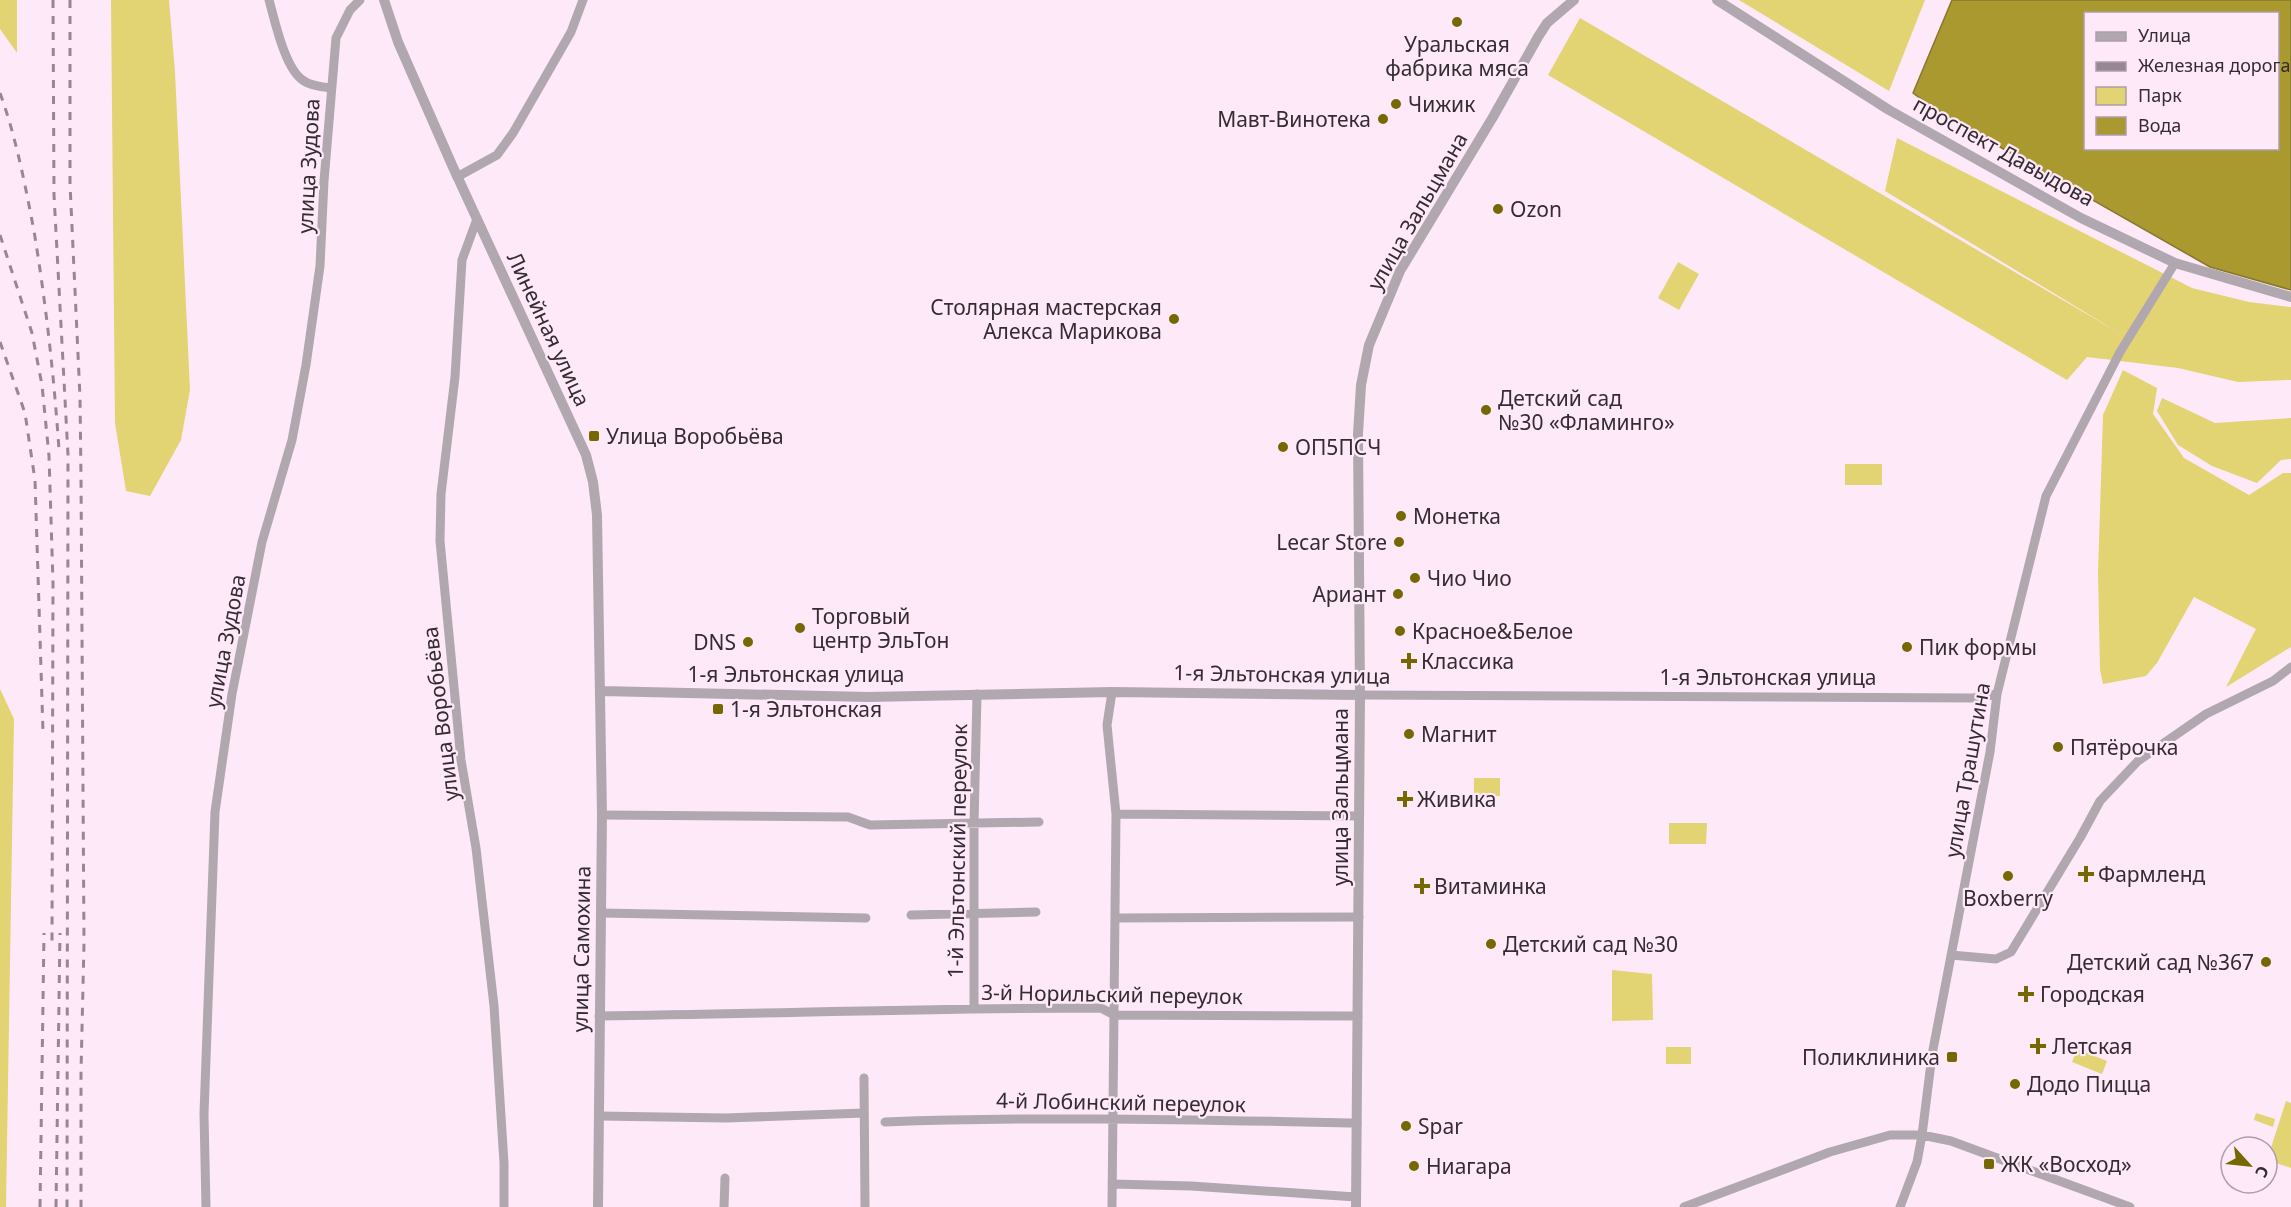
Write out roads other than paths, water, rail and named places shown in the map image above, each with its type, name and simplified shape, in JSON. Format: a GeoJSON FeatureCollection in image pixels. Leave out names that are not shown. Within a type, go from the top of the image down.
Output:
{"type":"FeatureCollection","features":[{"type":"Feature","properties":{"kind":"street","name":"улица Зудова"},"geometry":{"type":"LineString","coordinates":[[269,0],[287,56],[295,73],[312,85],[331,88]]}},
{"type":"Feature","properties":{"kind":"street","name":"улица Зудова"},"geometry":{"type":"LineString","coordinates":[[206,1207],[204,1114],[215,812],[232,693],[260,554],[292,440],[306,365],[320,266],[336,38],[350,10],[360,0]]}},
{"type":"Feature","properties":{"kind":"street","name":"Линейная улица"},"geometry":{"type":"LineString","coordinates":[[384,0],[398,42],[457,177],[586,455],[593,482],[597,515],[601,692]]}},
{"type":"Feature","properties":{"kind":"street"},"geometry":{"type":"LineString","coordinates":[[457,177],[497,155],[513,133],[571,32],[583,0]]}},
{"type":"Feature","properties":{"kind":"street","name":"улица Зальцмана"},"geometry":{"type":"LineString","coordinates":[[1356,1202],[1360,695],[1358,434],[1361,384],[1369,345],[1400,271],[1548,23],[1574,0]]}},
{"type":"Feature","properties":{"kind":"street","name":"проспект Давыдова"},"geometry":{"type":"LineString","coordinates":[[1716,0],[1889,110],[2082,218],[2175,263],[2291,297]]}},
{"type":"Feature","properties":{"kind":"street","name":"улица Воробьёва"},"geometry":{"type":"LineString","coordinates":[[477,219],[462,260],[455,377],[441,494],[440,541],[461,760],[476,848],[494,1006],[504,1162],[504,1207]]}},
{"type":"Feature","properties":{"kind":"street","name":"улица Трашутина"},"geometry":{"type":"LineString","coordinates":[[1900,1207],[1917,1162],[1932,1055],[1990,752],[1998,694],[2046,496],[2120,352],[2175,263]]}},
{"type":"Feature","properties":{"kind":"street"},"geometry":{"type":"LineString","coordinates":[[1951,955],[1996,959],[2011,952],[2100,801],[2138,761],[2206,714],[2272,681],[2291,667]]}},
{"type":"Feature","properties":{"kind":"street","name":"1-я Эльтонская улица"},"geometry":{"type":"LineString","coordinates":[[601,692],[868,697],[1112,692],[1973,698],[1998,694]]}},
{"type":"Feature","properties":{"kind":"street","name":"улица Самохина"},"geometry":{"type":"LineString","coordinates":[[598,1207],[601,692]]}},
{"type":"Feature","properties":{"kind":"street"},"geometry":{"type":"LineString","coordinates":[[1112,692],[1107,725],[1116,814],[1112,1207]]}},
{"type":"Feature","properties":{"kind":"street","name":"1-й Эльтонский переулок"},"geometry":{"type":"LineString","coordinates":[[974,1008],[973,914],[977,694]]}},
{"type":"Feature","properties":{"kind":"street"},"geometry":{"type":"LineString","coordinates":[[1116,814],[1359,816]]}},
{"type":"Feature","properties":{"kind":"street"},"geometry":{"type":"LineString","coordinates":[[602,815],[848,817],[870,825],[974,825],[1040,822]]}},
{"type":"Feature","properties":{"kind":"street"},"geometry":{"type":"LineString","coordinates":[[911,915],[1036,912]]}},
{"type":"Feature","properties":{"kind":"street"},"geometry":{"type":"LineString","coordinates":[[601,913],[866,918]]}},
{"type":"Feature","properties":{"kind":"street"},"geometry":{"type":"LineString","coordinates":[[1115,918],[1359,917]]}},
{"type":"Feature","properties":{"kind":"street","name":"3-й Норильский переулок"},"geometry":{"type":"LineString","coordinates":[[599,1016],[974,1008],[1101,1008],[1114,1015],[1358,1016]]}},
{"type":"Feature","properties":{"kind":"street"},"geometry":{"type":"LineString","coordinates":[[864,1078],[865,1207]]}},
{"type":"Feature","properties":{"kind":"street"},"geometry":{"type":"LineString","coordinates":[[599,1116],[726,1118],[864,1113]]}},
{"type":"Feature","properties":{"kind":"street","name":"4-й Лобинский переулок"},"geometry":{"type":"LineString","coordinates":[[885,1122],[984,1118],[1113,1118],[1357,1123]]}},
{"type":"Feature","properties":{"kind":"street"},"geometry":{"type":"LineString","coordinates":[[1684,1207],[1830,1152],[1890,1136],[1922,1135],[1951,1140],[2130,1207]]}},
{"type":"Feature","properties":{"kind":"street"},"geometry":{"type":"LineString","coordinates":[[724,1207],[726,1178]]}},
{"type":"Feature","properties":{"kind":"street"},"geometry":{"type":"LineString","coordinates":[[1112,1184],[1191,1186],[1356,1202]]}},
{"type":"Feature","properties":{"kind":"water"},"geometry":{"type":"Polygon","coordinates":[[[1952,0],[2291,0],[2291,290],[2210,267],[1932,107],[1913,93],[1952,0]]]}},
{"type":"Feature","properties":{"kind":"railway"},"geometry":{"type":"LineString","coordinates":[[53,0],[54,195],[68,455],[67,1207]]}},
{"type":"Feature","properties":{"kind":"railway"},"geometry":{"type":"LineString","coordinates":[[70,0],[70,184],[80,397],[81,479],[84,943],[81,1207]]}},
{"type":"Feature","properties":{"kind":"railway"},"geometry":{"type":"LineString","coordinates":[[0,93],[24,178],[34,231],[49,340],[59,450]]}},
{"type":"Feature","properties":{"kind":"railway"},"geometry":{"type":"LineString","coordinates":[[0,235],[32,333],[42,385],[49,456],[53,583],[52,945]]}},
{"type":"Feature","properties":{"kind":"railway"},"geometry":{"type":"LineString","coordinates":[[0,342],[25,413],[35,480],[43,732]]}},
{"type":"Feature","properties":{"kind":"railway"},"geometry":{"type":"LineString","coordinates":[[40,1207],[44,933]]}},
{"type":"Feature","properties":{"kind":"railway"},"geometry":{"type":"LineString","coordinates":[[56,1207],[60,933]]}},
{"type":"Feature","properties":{"kind":"place","name":"Уральская фабрика мяса"},"geometry":{"type":"Point","coordinates":[1457,22]}},
{"type":"Feature","properties":{"kind":"place","name":"Чижик"},"geometry":{"type":"Point","coordinates":[1396,104]}},
{"type":"Feature","properties":{"kind":"place","name":"Мавт-Винотека"},"geometry":{"type":"Point","coordinates":[1383,119]}},
{"type":"Feature","properties":{"kind":"place","name":"Ozon"},"geometry":{"type":"Point","coordinates":[1498,209]}},
{"type":"Feature","properties":{"kind":"place","name":"Столярная мастерская Алекса Марикова"},"geometry":{"type":"Point","coordinates":[1174,319]}},
{"type":"Feature","properties":{"kind":"place","name":"Детский сад №30 «Фламинго»"},"geometry":{"type":"Point","coordinates":[1486,410]}},
{"type":"Feature","properties":{"kind":"place","name":"Улица Воробьёва"},"geometry":{"type":"Point","coordinates":[594,436]}},
{"type":"Feature","properties":{"kind":"place","name":"ОП5ПСЧ"},"geometry":{"type":"Point","coordinates":[1283,447]}},
{"type":"Feature","properties":{"kind":"place","name":"Монетка"},"geometry":{"type":"Point","coordinates":[1401,516]}},
{"type":"Feature","properties":{"kind":"place","name":"Lecar Store"},"geometry":{"type":"Point","coordinates":[1399,542]}},
{"type":"Feature","properties":{"kind":"place","name":"Чио Чио"},"geometry":{"type":"Point","coordinates":[1415,578]}},
{"type":"Feature","properties":{"kind":"place","name":"Ариант"},"geometry":{"type":"Point","coordinates":[1398,594]}},
{"type":"Feature","properties":{"kind":"place","name":"Торговый центр ЭльТон"},"geometry":{"type":"Point","coordinates":[800,628]}},
{"type":"Feature","properties":{"kind":"place","name":"Красное&Белое"},"geometry":{"type":"Point","coordinates":[1400,631]}},
{"type":"Feature","properties":{"kind":"place","name":"DNS"},"geometry":{"type":"Point","coordinates":[748,642]}},
{"type":"Feature","properties":{"kind":"place","name":"Пик формы"},"geometry":{"type":"Point","coordinates":[1907,647]}},
{"type":"Feature","properties":{"kind":"place","name":"Классика"},"geometry":{"type":"Point","coordinates":[1409,661]}},
{"type":"Feature","properties":{"kind":"place","name":"1-я Эльтонская"},"geometry":{"type":"Point","coordinates":[718,709]}},
{"type":"Feature","properties":{"kind":"place","name":"Магнит"},"geometry":{"type":"Point","coordinates":[1409,734]}},
{"type":"Feature","properties":{"kind":"place","name":"Пятёрочка"},"geometry":{"type":"Point","coordinates":[2058,747]}},
{"type":"Feature","properties":{"kind":"place","name":"Живика"},"geometry":{"type":"Point","coordinates":[1405,799]}},
{"type":"Feature","properties":{"kind":"place","name":"Фармленд"},"geometry":{"type":"Point","coordinates":[2086,874]}},
{"type":"Feature","properties":{"kind":"place","name":"Boxberry"},"geometry":{"type":"Point","coordinates":[2008,876]}},
{"type":"Feature","properties":{"kind":"place","name":"Витаминка"},"geometry":{"type":"Point","coordinates":[1422,886]}},
{"type":"Feature","properties":{"kind":"place","name":"Детский сад №30"},"geometry":{"type":"Point","coordinates":[1491,944]}},
{"type":"Feature","properties":{"kind":"place","name":"Детский сад №367"},"geometry":{"type":"Point","coordinates":[2266,962]}},
{"type":"Feature","properties":{"kind":"place","name":"Городская"},"geometry":{"type":"Point","coordinates":[2026,994]}},
{"type":"Feature","properties":{"kind":"place","name":"Летская"},"geometry":{"type":"Point","coordinates":[2038,1046]}},
{"type":"Feature","properties":{"kind":"place","name":"Поликлиника"},"geometry":{"type":"Point","coordinates":[1952,1057]}},
{"type":"Feature","properties":{"kind":"place","name":"Додо Пицца"},"geometry":{"type":"Point","coordinates":[2015,1084]}},
{"type":"Feature","properties":{"kind":"place","name":"Spar"},"geometry":{"type":"Point","coordinates":[1406,1126]}},
{"type":"Feature","properties":{"kind":"place","name":"ЖК «Восход»"},"geometry":{"type":"Point","coordinates":[1989,1164]}},
{"type":"Feature","properties":{"kind":"place","name":"Ниагара"},"geometry":{"type":"Point","coordinates":[1414,1166]}}]}
